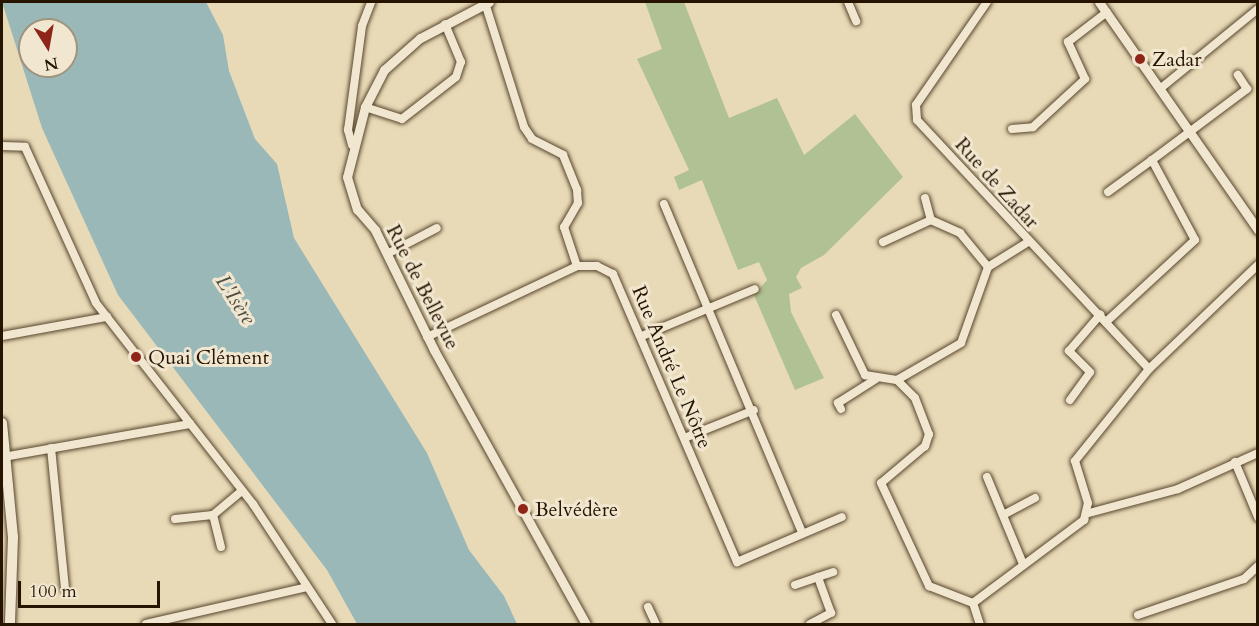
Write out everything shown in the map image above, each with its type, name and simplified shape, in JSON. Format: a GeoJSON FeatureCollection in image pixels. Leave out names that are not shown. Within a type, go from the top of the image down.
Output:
{"type":"FeatureCollection","features":[{"type":"Feature","properties":{"kind":"main road"},"geometry":{"type":"LineString","coordinates":[[2,423],[7,606],[10,624]]}},
{"type":"Feature","properties":{"kind":"street"},"geometry":{"type":"LineString","coordinates":[[352,145],[348,130],[362,26],[371,2]]}},
{"type":"Feature","properties":{"kind":"street"},"geometry":{"type":"LineString","coordinates":[[428,337],[577,266],[564,227],[578,203],[577,190],[563,155],[532,139],[524,127],[487,2]]}},
{"type":"Feature","properties":{"kind":"street","name":"Rue de Bellevue"},"geometry":{"type":"LineString","coordinates":[[487,2],[445,24],[395,58],[365,107],[352,145],[348,177],[353,200],[387,254],[428,337],[586,624]]}},
{"type":"Feature","properties":{"kind":"street"},"geometry":{"type":"LineString","coordinates":[[848,2],[856,21]]}},
{"type":"Feature","properties":{"kind":"street","name":"Rue de Zadar"},"geometry":{"type":"LineString","coordinates":[[987,2],[916,105],[917,120],[1028,242],[1103,318],[1149,369]]}},
{"type":"Feature","properties":{"kind":"street"},"geometry":{"type":"LineString","coordinates":[[1099,2],[1191,130],[1257,230]]}},
{"type":"Feature","properties":{"kind":"street"},"geometry":{"type":"LineString","coordinates":[[1161,88],[1257,9]]}},
{"type":"Feature","properties":{"kind":"street"},"geometry":{"type":"LineString","coordinates":[[1012,129],[1033,128],[1085,79],[1068,42],[1107,12]]}},
{"type":"Feature","properties":{"kind":"street"},"geometry":{"type":"LineString","coordinates":[[365,107],[402,119],[456,77],[461,62],[445,24]]}},
{"type":"Feature","properties":{"kind":"street"},"geometry":{"type":"LineString","coordinates":[[1108,192],[1247,89],[1238,75]]}},
{"type":"Feature","properties":{"kind":"street"},"geometry":{"type":"LineString","coordinates":[[2,146],[18,144],[41,178],[106,317],[242,491],[332,624]]}},
{"type":"Feature","properties":{"kind":"street"},"geometry":{"type":"LineString","coordinates":[[1070,400],[1089,372],[1069,351],[1103,318],[1195,240],[1152,160]]}},
{"type":"Feature","properties":{"kind":"street"},"geometry":{"type":"LineString","coordinates":[[925,198],[931,220]]}},
{"type":"Feature","properties":{"kind":"street"},"geometry":{"type":"LineString","coordinates":[[664,204],[754,410],[802,532],[842,517]]}},
{"type":"Feature","properties":{"kind":"street"},"geometry":{"type":"LineString","coordinates":[[883,243],[931,220],[960,233],[988,267]]}},
{"type":"Feature","properties":{"kind":"street"},"geometry":{"type":"LineString","coordinates":[[387,254],[437,228]]}},
{"type":"Feature","properties":{"kind":"street"},"geometry":{"type":"LineString","coordinates":[[836,315],[865,375],[876,379],[897,380],[961,343],[988,267],[1028,242]]}},
{"type":"Feature","properties":{"kind":"street"},"geometry":{"type":"LineString","coordinates":[[1089,513],[1075,461],[1149,369],[1257,265]]}},
{"type":"Feature","properties":{"kind":"street","name":"Rue André Le Nôtre"},"geometry":{"type":"LineString","coordinates":[[577,266],[613,274],[687,437],[737,562],[802,532]]}},
{"type":"Feature","properties":{"kind":"street"},"geometry":{"type":"LineString","coordinates":[[642,336],[755,289]]}},
{"type":"Feature","properties":{"kind":"street"},"geometry":{"type":"LineString","coordinates":[[2,336],[106,317]]}},
{"type":"Feature","properties":{"kind":"street"},"geometry":{"type":"LineString","coordinates":[[841,409],[838,403],[876,379]]}},
{"type":"Feature","properties":{"kind":"street"},"geometry":{"type":"LineString","coordinates":[[897,380],[915,398],[929,434],[925,446],[881,483],[929,586],[973,603]]}},
{"type":"Feature","properties":{"kind":"street"},"geometry":{"type":"LineString","coordinates":[[687,437],[754,410]]}},
{"type":"Feature","properties":{"kind":"street"},"geometry":{"type":"LineString","coordinates":[[4,457],[190,424]]}},
{"type":"Feature","properties":{"kind":"street"},"geometry":{"type":"LineString","coordinates":[[51,448],[65,588]]}},
{"type":"Feature","properties":{"kind":"street"},"geometry":{"type":"LineString","coordinates":[[973,603],[1089,513],[1178,489],[1257,453]]}},
{"type":"Feature","properties":{"kind":"street"},"geometry":{"type":"LineString","coordinates":[[1235,462],[1257,517]]}},
{"type":"Feature","properties":{"kind":"street"},"geometry":{"type":"LineString","coordinates":[[987,477],[1005,514],[1023,564]]}},
{"type":"Feature","properties":{"kind":"street"},"geometry":{"type":"LineString","coordinates":[[175,519],[213,515],[242,491]]}},
{"type":"Feature","properties":{"kind":"street"},"geometry":{"type":"LineString","coordinates":[[1005,514],[1035,498]]}},
{"type":"Feature","properties":{"kind":"street"},"geometry":{"type":"LineString","coordinates":[[213,515],[221,547]]}},
{"type":"Feature","properties":{"kind":"street"},"geometry":{"type":"LineString","coordinates":[[1138,615],[1244,579],[1257,566]]}},
{"type":"Feature","properties":{"kind":"street"},"geometry":{"type":"LineString","coordinates":[[795,585],[833,573]]}},
{"type":"Feature","properties":{"kind":"street"},"geometry":{"type":"LineString","coordinates":[[810,624],[831,613],[818,577]]}},
{"type":"Feature","properties":{"kind":"street"},"geometry":{"type":"LineString","coordinates":[[146,624],[307,587]]}},
{"type":"Feature","properties":{"kind":"street"},"geometry":{"type":"LineString","coordinates":[[973,603],[980,624]]}},
{"type":"Feature","properties":{"kind":"street"},"geometry":{"type":"LineString","coordinates":[[648,607],[656,624]]}},
{"type":"Feature","properties":{"kind":"green space"},"geometry":{"type":"Polygon","coordinates":[[[645,2],[684,2],[729,118],[777,98],[804,155],[855,114],[903,177],[824,255],[801,268],[796,277],[802,288],[789,294],[791,312],[824,378],[795,390],[754,295],[767,280],[759,262],[738,270],[702,180],[679,190],[674,177],[689,170],[637,59],[662,49],[645,2]]]}},
{"type":"Feature","properties":{"kind":"water","name":"L'Isère"},"geometry":{"type":"Polygon","coordinates":[[[2,2],[206,2],[223,35],[229,71],[255,139],[277,164],[294,238],[427,453],[469,550],[504,596],[517,624],[357,624],[327,570],[118,295],[42,128],[26,78],[78,78],[78,18],[18,18],[18,52],[2,2]]]}},
{"type":"Feature","properties":{"kind":"place","name":"Zadar"},"geometry":{"type":"Point","coordinates":[1140,59]}},
{"type":"Feature","properties":{"kind":"place","name":"Quai Clément"},"geometry":{"type":"Point","coordinates":[136,357]}},
{"type":"Feature","properties":{"kind":"place","name":"Belvédère"},"geometry":{"type":"Point","coordinates":[523,509]}}]}
